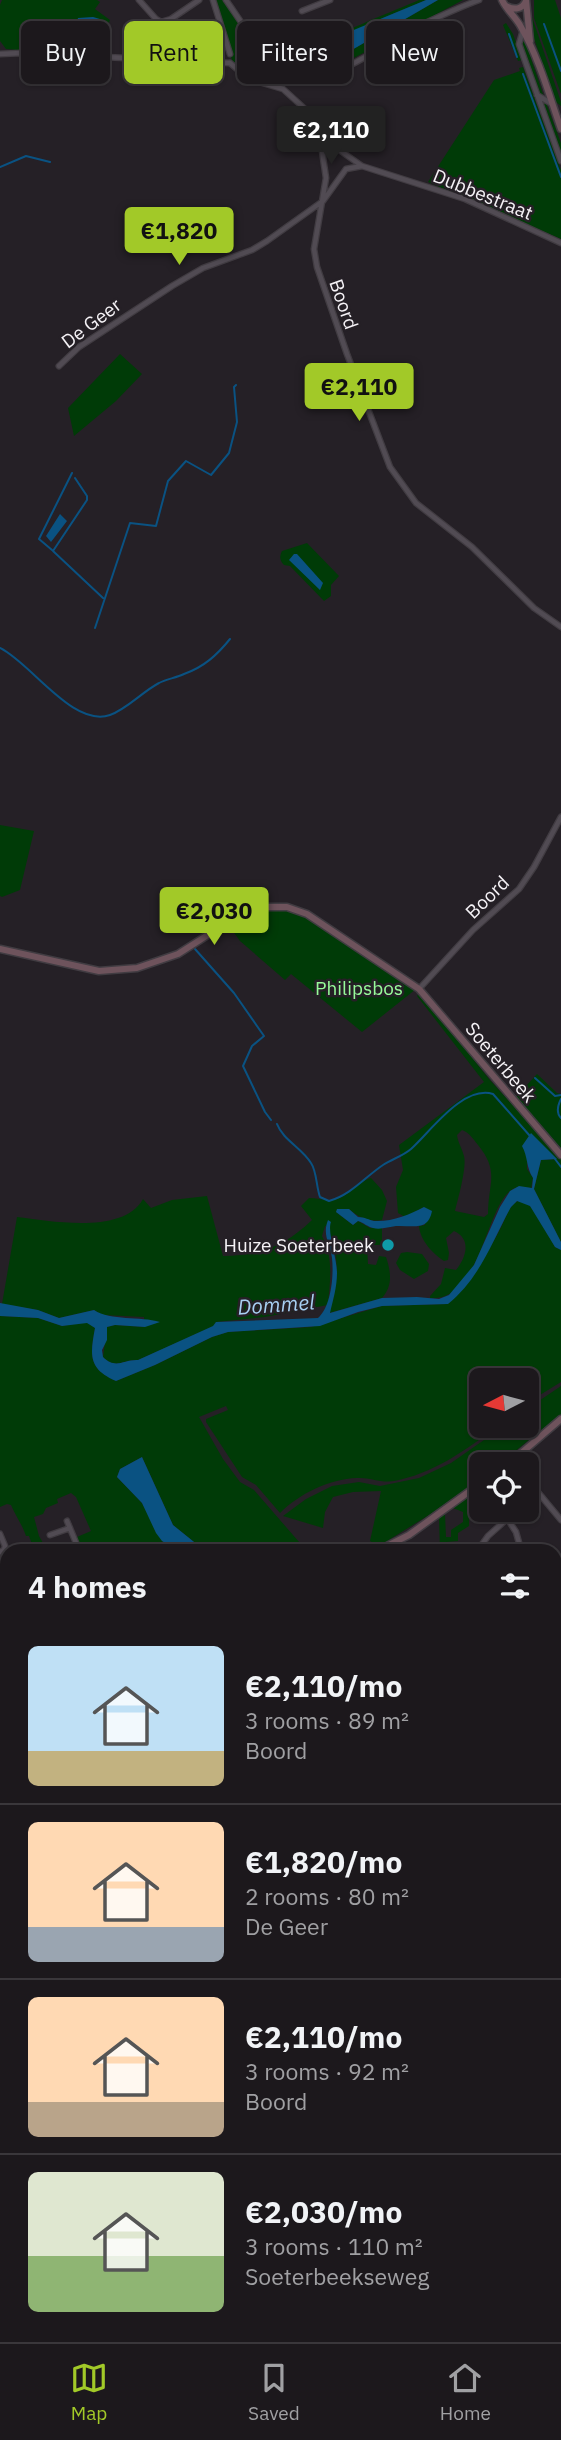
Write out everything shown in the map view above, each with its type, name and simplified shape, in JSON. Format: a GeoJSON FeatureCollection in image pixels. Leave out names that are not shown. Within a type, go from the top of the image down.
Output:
{"type":"FeatureCollection","features":[{"type":"Feature","properties":{"kind":"street"},"geometry":{"type":"LineString","coordinates":[[139,0],[161,22],[171,19],[199,0]]}},
{"type":"Feature","properties":{"kind":"street"},"geometry":{"type":"LineString","coordinates":[[213,0],[230,59],[250,79],[283,89],[286,84]]}},
{"type":"Feature","properties":{"kind":"street"},"geometry":{"type":"LineString","coordinates":[[226,0],[241,21]]}},
{"type":"Feature","properties":{"kind":"street"},"geometry":{"type":"LineString","coordinates":[[302,10],[330,0]]}},
{"type":"Feature","properties":{"kind":"street"},"geometry":{"type":"LineString","coordinates":[[352,65],[415,28],[479,0]]}},
{"type":"Feature","properties":{"kind":"street"},"geometry":{"type":"LineString","coordinates":[[503,2],[517,9],[523,6],[526,0]]}},
{"type":"Feature","properties":{"kind":"street"},"geometry":{"type":"LineString","coordinates":[[526,0],[532,49]]}},
{"type":"Feature","properties":{"kind":"street"},"geometry":{"type":"LineString","coordinates":[[503,2],[523,30],[532,49],[561,129]]}},
{"type":"Feature","properties":{"kind":"street"},"geometry":{"type":"LineString","coordinates":[[523,30],[519,44],[561,161]]}},
{"type":"Feature","properties":{"kind":"street"},"geometry":{"type":"LineString","coordinates":[[0,54],[230,59]]}},
{"type":"Feature","properties":{"kind":"street","name":"Boord"},"geometry":{"type":"LineString","coordinates":[[283,89],[305,108],[320,137],[326,178],[314,249],[317,267],[346,354],[390,467],[416,503],[472,547],[534,608],[561,626]]}},
{"type":"Feature","properties":{"kind":"street"},"geometry":{"type":"LineString","coordinates":[[537,94],[552,104]]}},
{"type":"Feature","properties":{"kind":"street","name":"Dubbestraat"},"geometry":{"type":"LineString","coordinates":[[320,137],[362,166],[466,199],[561,243]]}},
{"type":"Feature","properties":{"kind":"street"},"geometry":{"type":"LineString","coordinates":[[323,201],[346,169],[362,166]]}},
{"type":"Feature","properties":{"kind":"street","name":"De Geer"},"geometry":{"type":"LineString","coordinates":[[60,366],[79,347],[130,311],[203,268],[252,250],[323,201]]}},
{"type":"Feature","properties":{"kind":"street","name":"Boord"},"geometry":{"type":"LineString","coordinates":[[419,989],[464,940],[519,889],[561,817]]}},
{"type":"Feature","properties":{"kind":"street","name":"Soeterbeek"},"geometry":{"type":"LineString","coordinates":[[0,949],[99,971],[137,968],[178,954],[239,915],[266,905],[287,907],[307,914],[419,989],[561,1155]]}},
{"type":"Feature","properties":{"kind":"street"},"geometry":{"type":"LineString","coordinates":[[524,1452],[561,1419]]}},
{"type":"Feature","properties":{"kind":"street"},"geometry":{"type":"LineString","coordinates":[[391,1544],[409,1535],[469,1492]]}},
{"type":"Feature","properties":{"kind":"street"},"geometry":{"type":"LineString","coordinates":[[539,1494],[561,1520]]}},
{"type":"Feature","properties":{"kind":"street"},"geometry":{"type":"LineString","coordinates":[[67,1521],[77,1544]]}},
{"type":"Feature","properties":{"kind":"street"},"geometry":{"type":"LineString","coordinates":[[482,1544],[503,1522]]}},
{"type":"Feature","properties":{"kind":"street"},"geometry":{"type":"LineString","coordinates":[[510,1522],[519,1544]]}},
{"type":"Feature","properties":{"kind":"street"},"geometry":{"type":"LineString","coordinates":[[50,1535],[70,1528]]}},
{"type":"Feature","properties":{"kind":"green space"},"geometry":{"type":"Polygon","coordinates":[[[2,0],[97,0],[100,2],[95,9],[110,20],[21,21],[21,50],[6,49],[0,41],[2,0]]]}},
{"type":"Feature","properties":{"kind":"green space"},"geometry":{"type":"Polygon","coordinates":[[[214,0],[224,0],[241,21],[237,21],[237,66],[233,63],[223,21],[220,21],[214,0]]]}},
{"type":"Feature","properties":{"kind":"green space"},"geometry":{"type":"Polygon","coordinates":[[[419,0],[426,0],[376,21],[369,21],[419,0]]]}},
{"type":"Feature","properties":{"kind":"green space"},"geometry":{"type":"Polygon","coordinates":[[[438,0],[463,0],[423,21],[402,21],[438,0]]]}},
{"type":"Feature","properties":{"kind":"green space"},"geometry":{"type":"Polygon","coordinates":[[[534,0],[555,0],[561,18],[561,94],[534,18],[534,0]]]}},
{"type":"Feature","properties":{"kind":"green space"},"geometry":{"type":"Polygon","coordinates":[[[531,14],[561,106],[556,102],[530,27],[531,14]]]}},
{"type":"Feature","properties":{"kind":"green space"},"geometry":{"type":"Polygon","coordinates":[[[366,22],[352,39],[352,29],[366,22]]]}},
{"type":"Feature","properties":{"kind":"green space"},"geometry":{"type":"Polygon","coordinates":[[[506,23],[522,60],[518,61],[503,25],[506,23]]]}},
{"type":"Feature","properties":{"kind":"green space"},"geometry":{"type":"Polygon","coordinates":[[[524,38],[544,97],[539,94],[522,46],[524,38]]]}},
{"type":"Feature","properties":{"kind":"green space"},"geometry":{"type":"Polygon","coordinates":[[[366,42],[366,51],[352,59],[352,50],[366,42]]]}},
{"type":"Feature","properties":{"kind":"green space"},"geometry":{"type":"Polygon","coordinates":[[[523,67],[561,170],[561,239],[428,182],[494,80],[520,71],[519,68],[523,67]]]}},
{"type":"Feature","properties":{"kind":"green space"},"geometry":{"type":"Polygon","coordinates":[[[540,100],[546,103],[561,143],[561,156],[540,100]]]}},
{"type":"Feature","properties":{"kind":"green space"},"geometry":{"type":"Polygon","coordinates":[[[120,354],[142,374],[116,401],[74,436],[68,408],[120,354]]]}},
{"type":"Feature","properties":{"kind":"green space"},"geometry":{"type":"Polygon","coordinates":[[[307,543],[339,576],[331,585],[331,596],[324,601],[281,560],[282,551],[307,543]]]}},
{"type":"Feature","properties":{"kind":"green space"},"geometry":{"type":"Polygon","coordinates":[[[0,825],[34,831],[20,890],[2,897],[0,896],[0,825]]]}},
{"type":"Feature","properties":{"kind":"green space","name":"Philipsbos"},"geometry":{"type":"Polygon","coordinates":[[[266,905],[307,914],[416,989],[362,1032],[291,974],[285,980],[240,941],[227,923],[266,905]]]}},
{"type":"Feature","properties":{"kind":"green space"},"geometry":{"type":"Polygon","coordinates":[[[420,992],[489,1079],[561,1159],[561,1242],[534,1189],[541,1160],[557,1159],[527,1156],[527,1169],[533,1178],[531,1188],[515,1188],[505,1196],[472,1268],[461,1284],[448,1295],[430,1298],[441,1284],[445,1268],[456,1270],[460,1265],[465,1254],[465,1244],[460,1234],[454,1231],[446,1238],[449,1253],[448,1260],[444,1261],[432,1251],[422,1236],[419,1226],[425,1225],[424,1207],[405,1217],[398,1213],[396,1187],[403,1170],[399,1145],[484,1082],[417,996],[420,992]],[[462,1130],[457,1135],[465,1161],[455,1211],[484,1217],[488,1214],[491,1171],[485,1154],[462,1130]]]}},
{"type":"Feature","properties":{"kind":"green space"},"geometry":{"type":"Polygon","coordinates":[[[537,1074],[561,1094],[561,1148],[516,1097],[537,1074]]]}},
{"type":"Feature","properties":{"kind":"green space"},"geometry":{"type":"Polygon","coordinates":[[[371,1178],[382,1190],[387,1201],[382,1220],[364,1219],[349,1209],[336,1212],[353,1225],[358,1221],[370,1228],[382,1228],[382,1243],[367,1245],[368,1264],[376,1265],[379,1256],[386,1257],[388,1263],[389,1284],[382,1298],[329,1313],[337,1268],[329,1227],[325,1226],[322,1236],[330,1270],[328,1305],[265,1317],[216,1322],[214,1326],[138,1360],[112,1363],[103,1357],[107,1327],[145,1327],[144,1317],[102,1315],[94,1310],[59,1318],[38,1310],[2,1304],[17,1217],[67,1223],[103,1222],[120,1218],[133,1210],[143,1199],[151,1208],[172,1200],[207,1196],[223,1256],[236,1256],[271,1248],[292,1237],[312,1220],[301,1206],[309,1198],[337,1199],[371,1178]]]}},
{"type":"Feature","properties":{"kind":"green space"},"geometry":{"type":"Polygon","coordinates":[[[521,1200],[530,1206],[555,1247],[561,1250],[561,1382],[539,1396],[539,1368],[469,1368],[469,1438],[480,1438],[461,1452],[408,1478],[394,1481],[357,1478],[336,1481],[305,1494],[280,1513],[256,1485],[242,1477],[206,1422],[206,1419],[228,1410],[226,1406],[199,1417],[223,1459],[240,1482],[254,1490],[301,1544],[197,1544],[173,1525],[142,1457],[120,1469],[117,1477],[142,1503],[162,1541],[167,1544],[80,1544],[77,1537],[91,1531],[76,1497],[71,1493],[57,1499],[58,1503],[34,1517],[44,1544],[32,1544],[11,1505],[0,1507],[0,1316],[38,1318],[62,1326],[87,1322],[95,1328],[93,1360],[100,1371],[116,1381],[228,1332],[311,1327],[382,1306],[448,1304],[491,1246],[511,1207],[521,1200]]]}},
{"type":"Feature","properties":{"kind":"green space"},"geometry":{"type":"Polygon","coordinates":[[[401,1253],[422,1254],[429,1264],[428,1271],[414,1279],[400,1270],[396,1263],[401,1253]]]}},
{"type":"Feature","properties":{"kind":"green space"},"geometry":{"type":"Polygon","coordinates":[[[561,1386],[561,1414],[539,1432],[539,1401],[561,1386]]]}},
{"type":"Feature","properties":{"kind":"green space"},"geometry":{"type":"Polygon","coordinates":[[[487,1438],[531,1438],[514,1452],[469,1452],[469,1487],[382,1544],[370,1541],[381,1491],[353,1492],[333,1497],[325,1512],[323,1528],[283,1516],[306,1499],[332,1486],[359,1482],[380,1486],[419,1478],[451,1463],[487,1438]]]}},
{"type":"Feature","properties":{"kind":"green space"},"geometry":{"type":"Polygon","coordinates":[[[468,1497],[469,1526],[458,1533],[458,1541],[440,1544],[439,1518],[445,1514],[446,1537],[451,1537],[451,1530],[463,1522],[463,1512],[453,1508],[468,1497]]]}},
{"type":"Feature","properties":{"kind":"water"},"geometry":{"type":"Polygon","coordinates":[[[426,0],[438,0],[402,21],[375,21],[426,0]]]}},
{"type":"Feature","properties":{"kind":"water"},"geometry":{"type":"Polygon","coordinates":[[[93,17],[101,21],[77,21],[78,18],[93,17]]]}},
{"type":"Feature","properties":{"kind":"water"},"geometry":{"type":"Polygon","coordinates":[[[366,25],[366,42],[352,50],[352,31],[366,25]]]}},
{"type":"Feature","properties":{"kind":"water"},"geometry":{"type":"Polygon","coordinates":[[[60,514],[67,521],[51,542],[46,536],[60,514]]]}},
{"type":"Feature","properties":{"kind":"water"},"geometry":{"type":"Polygon","coordinates":[[[297,554],[323,583],[320,590],[289,560],[297,554]]]}},
{"type":"Feature","properties":{"kind":"water"},"geometry":{"type":"Polygon","coordinates":[[[531,1133],[557,1159],[541,1160],[534,1189],[561,1242],[561,1250],[555,1247],[530,1206],[517,1201],[511,1207],[469,1283],[448,1304],[382,1306],[320,1326],[228,1332],[116,1381],[100,1371],[93,1360],[95,1328],[87,1323],[62,1326],[38,1318],[0,1316],[0,1303],[38,1310],[59,1318],[94,1310],[109,1316],[160,1322],[145,1327],[107,1327],[107,1340],[102,1350],[103,1357],[112,1363],[138,1360],[213,1326],[216,1322],[318,1318],[326,1307],[332,1282],[332,1258],[326,1230],[328,1220],[331,1222],[330,1232],[337,1273],[330,1313],[382,1298],[439,1299],[449,1295],[474,1265],[510,1191],[519,1186],[532,1188],[533,1178],[522,1146],[531,1133]]]}},
{"type":"Feature","properties":{"kind":"water"},"geometry":{"type":"Polygon","coordinates":[[[424,1207],[432,1211],[430,1218],[423,1225],[382,1229],[358,1221],[353,1225],[336,1212],[337,1209],[349,1209],[358,1217],[381,1221],[424,1207]]]}},
{"type":"Feature","properties":{"kind":"water"},"geometry":{"type":"Polygon","coordinates":[[[142,1457],[173,1525],[197,1544],[167,1544],[162,1541],[142,1503],[117,1477],[120,1469],[142,1457]]]}},
{"type":"Feature","properties":{"kind":"waterway"},"geometry":{"type":"LineString","coordinates":[[544,24],[561,71]]}},
{"type":"Feature","properties":{"kind":"waterway"},"geometry":{"type":"LineString","coordinates":[[509,34],[517,57]]}},
{"type":"Feature","properties":{"kind":"waterway"},"geometry":{"type":"LineString","coordinates":[[523,74],[561,177]]}},
{"type":"Feature","properties":{"kind":"waterway"},"geometry":{"type":"LineString","coordinates":[[0,167],[26,156],[50,162]]}},
{"type":"Feature","properties":{"kind":"waterway"},"geometry":{"type":"LineString","coordinates":[[95,628],[130,523],[156,526],[168,481],[186,461],[211,475],[229,453],[237,422],[236,385]]}},
{"type":"Feature","properties":{"kind":"waterway"},"geometry":{"type":"LineString","coordinates":[[52,550],[39,539],[72,473]]}},
{"type":"Feature","properties":{"kind":"waterway"},"geometry":{"type":"LineString","coordinates":[[75,478],[87,500],[53,551],[103,598]]}},
{"type":"Feature","properties":{"kind":"waterway"},"geometry":{"type":"LineString","coordinates":[[0,648],[67,703],[96,716],[110,715],[159,683],[198,668],[230,639]]}},
{"type":"Feature","properties":{"kind":"waterway"},"geometry":{"type":"LineString","coordinates":[[195,949],[234,993],[264,1036],[252,1046],[243,1066],[271,1120]]}},
{"type":"Feature","properties":{"kind":"waterway"},"geometry":{"type":"LineString","coordinates":[[535,1078],[555,1096],[561,1095]]}},
{"type":"Feature","properties":{"kind":"waterway"},"geometry":{"type":"LineString","coordinates":[[277,1124],[311,1163],[320,1197],[329,1201],[344,1195],[383,1165],[408,1151],[448,1111],[470,1096],[493,1094],[530,1136]]}},
{"type":"Feature","properties":{"kind":"waterway"},"geometry":{"type":"LineString","coordinates":[[561,1099],[558,1109],[561,1118]]}},
{"type":"Feature","properties":{"kind":"waterway"},"geometry":{"type":"LineString","coordinates":[[555,1159],[561,1167]]}},
{"type":"Feature","properties":{"kind":"place","name":"Huize Soeterbeek"},"geometry":{"type":"Point","coordinates":[388,1245]}},
{"type":"Feature","properties":{"kind":"water label","name":"Dommel"},"geometry":{"type":"Point","coordinates":[276,1305]}}]}
